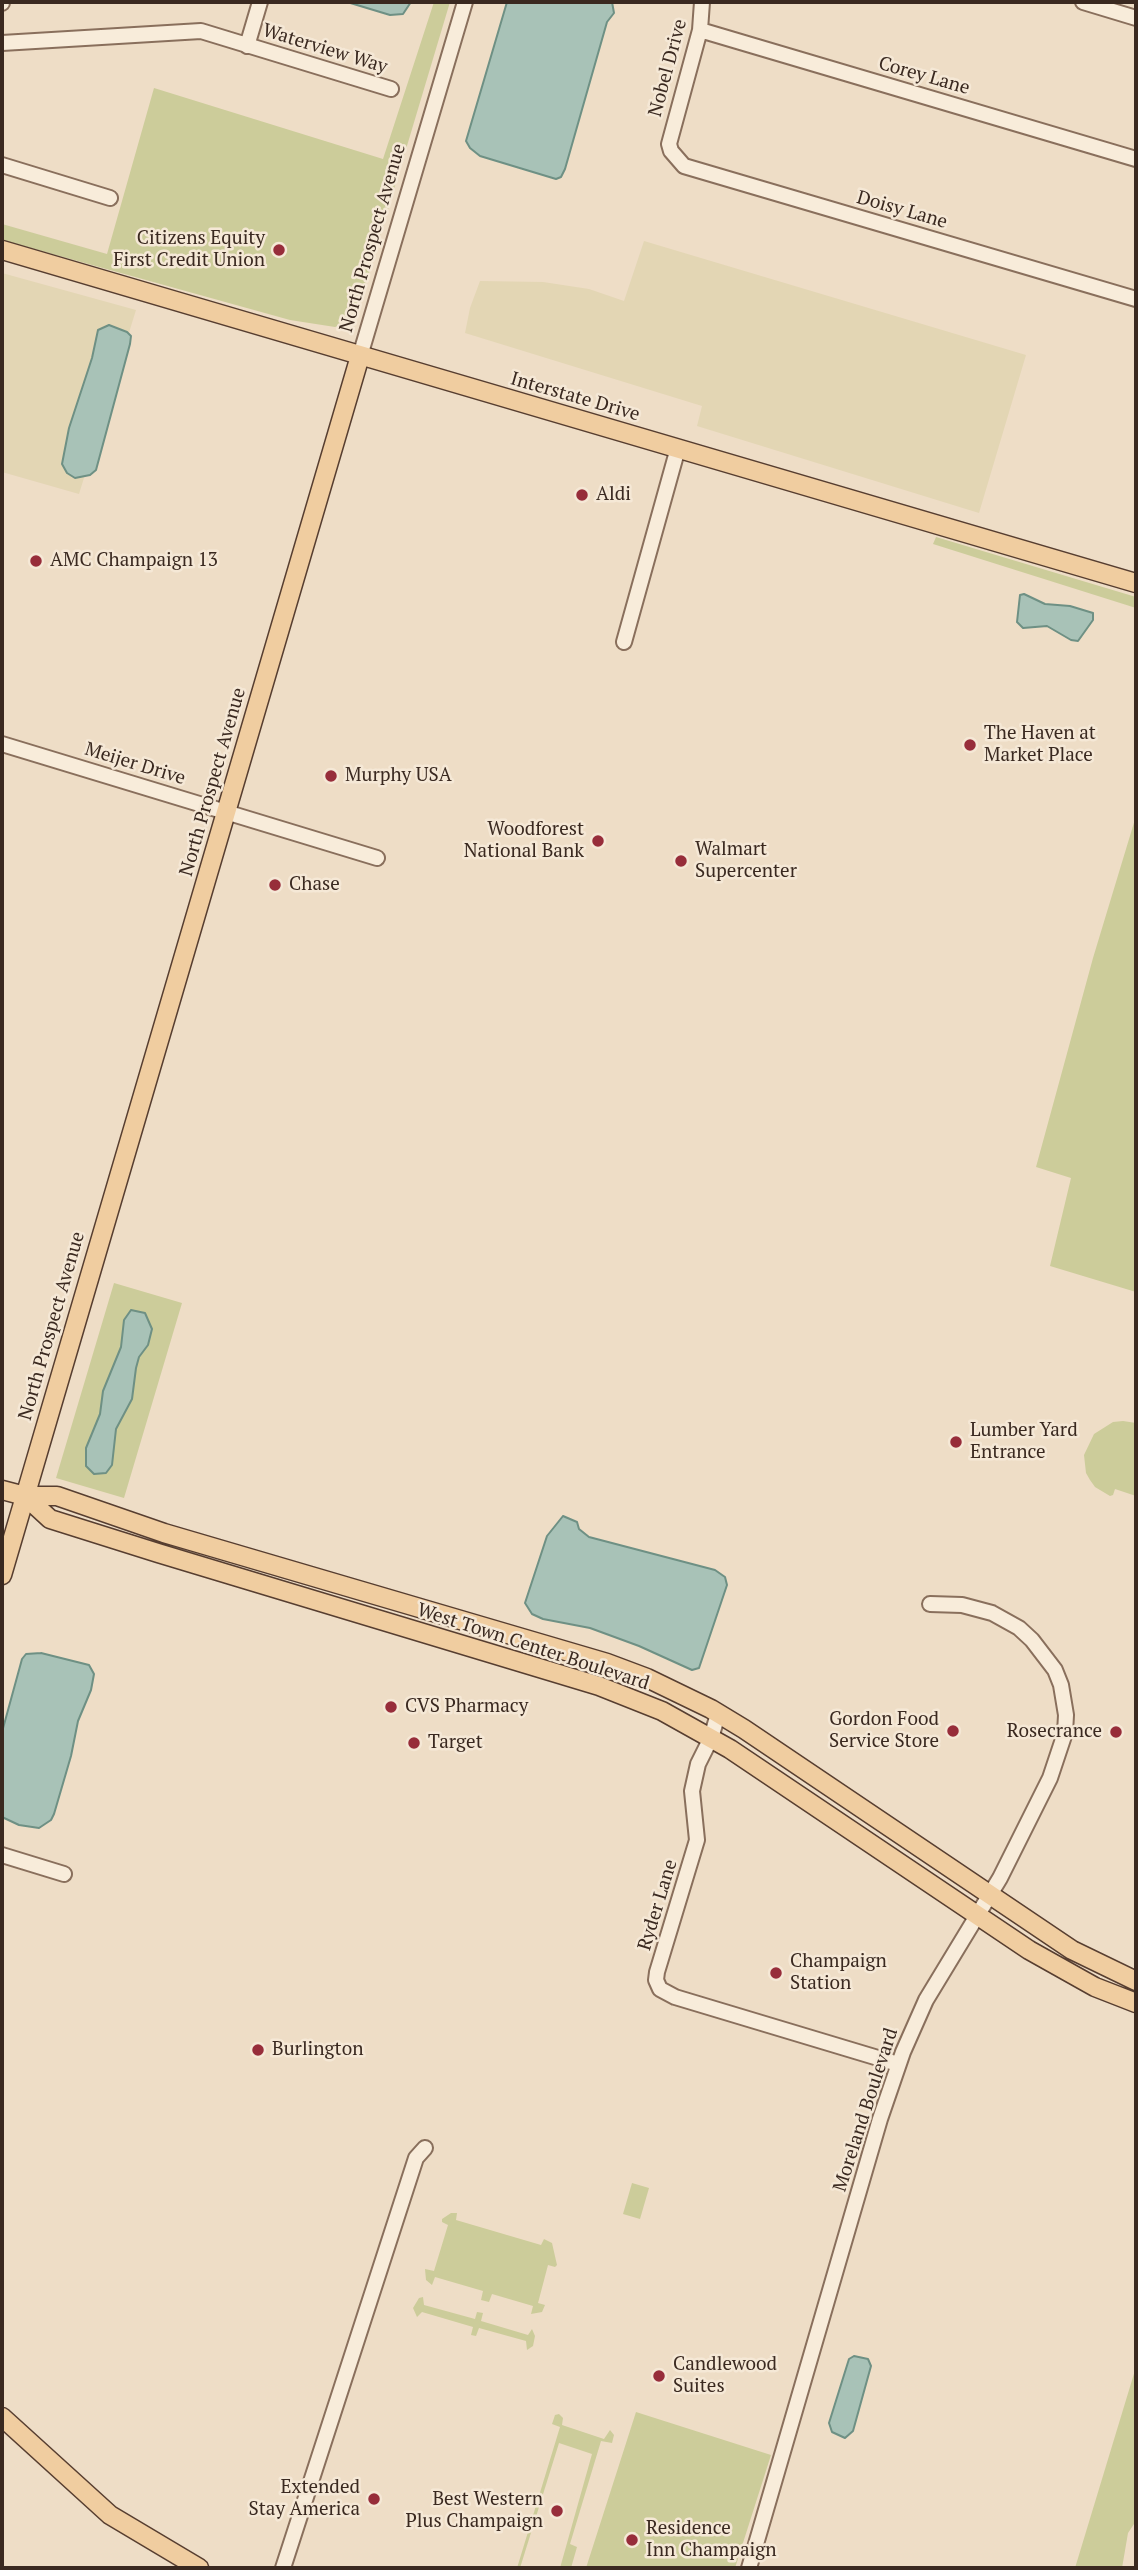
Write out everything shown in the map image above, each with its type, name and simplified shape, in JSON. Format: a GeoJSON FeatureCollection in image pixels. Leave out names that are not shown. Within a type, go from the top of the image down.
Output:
{"type":"FeatureCollection","features":[{"type":"Feature","properties":{"kind":"main road","name":"Interstate Drive"},"geometry":{"type":"LineString","coordinates":[[2,250],[1136,583]]}},
{"type":"Feature","properties":{"kind":"main road","name":"North Prospect Avenue"},"geometry":{"type":"LineString","coordinates":[[2,1575],[360,356]]}},
{"type":"Feature","properties":{"kind":"main road","name":"West Town Center Boulevard"},"geometry":{"type":"LineString","coordinates":[[2,1490],[25,1496],[57,1496],[163,1533],[607,1663],[673,1689],[718,1714],[1072,1950],[1136,1981]]}},
{"type":"Feature","properties":{"kind":"main road","name":"West Town Center Boulevard"},"geometry":{"type":"LineString","coordinates":[[25,1496],[50,1519],[599,1686],[662,1711],[711,1738],[1062,1969],[1095,1987],[1136,2003]]}},
{"type":"Feature","properties":{"kind":"main road"},"geometry":{"type":"LineString","coordinates":[[2,2417],[110,2515],[199,2568]]}},
{"type":"Feature","properties":{"kind":"street","name":"Waterview Way"},"geometry":{"type":"LineString","coordinates":[[247,46],[260,2]]}},
{"type":"Feature","properties":{"kind":"street","name":"North Prospect Avenue"},"geometry":{"type":"LineString","coordinates":[[360,356],[465,2]]}},
{"type":"Feature","properties":{"kind":"street","name":"Nobel Drive"},"geometry":{"type":"LineString","coordinates":[[669,144],[700,30],[702,2]]}},
{"type":"Feature","properties":{"kind":"street"},"geometry":{"type":"LineString","coordinates":[[1083,2],[1119,7],[1136,18]]}},
{"type":"Feature","properties":{"kind":"street","name":"Corey Lane"},"geometry":{"type":"LineString","coordinates":[[700,30],[1136,159]]}},
{"type":"Feature","properties":{"kind":"street","name":"Waterview Way"},"geometry":{"type":"LineString","coordinates":[[2,43],[201,31],[391,89]]}},
{"type":"Feature","properties":{"kind":"street","name":"Doisy Lane"},"geometry":{"type":"LineString","coordinates":[[669,144],[670,151],[684,166],[1136,299]]}},
{"type":"Feature","properties":{"kind":"street"},"geometry":{"type":"LineString","coordinates":[[2,165],[110,198]]}},
{"type":"Feature","properties":{"kind":"street"},"geometry":{"type":"LineString","coordinates":[[624,642],[678,449]]}},
{"type":"Feature","properties":{"kind":"street","name":"Meijer Drive"},"geometry":{"type":"LineString","coordinates":[[2,744],[377,858]]}},
{"type":"Feature","properties":{"kind":"street","name":"Moreland Boulevard"},"geometry":{"type":"LineString","coordinates":[[749,2568],[898,2064],[926,2000],[990,1894],[1033,1812],[1060,1752],[1065,1733],[1065,1702],[1055,1670],[1045,1654],[1019,1628],[992,1613],[962,1605],[930,1604]]}},
{"type":"Feature","properties":{"kind":"street","name":"Ryder Lane"},"geometry":{"type":"LineString","coordinates":[[718,1714],[711,1738],[698,1764],[692,1791],[697,1840],[657,1972],[656,1980],[660,1989],[675,1997],[898,2064]]}},
{"type":"Feature","properties":{"kind":"street"},"geometry":{"type":"LineString","coordinates":[[2,1855],[64,1874]]}},
{"type":"Feature","properties":{"kind":"street"},"geometry":{"type":"LineString","coordinates":[[283,2568],[416,2158],[425,2148]]}},
{"type":"Feature","properties":{"kind":"shaded area"},"geometry":{"type":"Polygon","coordinates":[[[347,2],[411,2],[403,14],[390,15],[347,2]]]}},
{"type":"Feature","properties":{"kind":"shaded area"},"geometry":{"type":"Polygon","coordinates":[[[507,2],[612,2],[614,13],[607,22],[565,169],[561,177],[556,179],[480,156],[466,141],[507,2]]]}},
{"type":"Feature","properties":{"kind":"shaded area"},"geometry":{"type":"Polygon","coordinates":[[[644,241],[1026,355],[979,513],[697,426],[702,406],[465,333],[470,308],[480,281],[543,282],[589,289],[624,301],[644,241]]]}},
{"type":"Feature","properties":{"kind":"shaded area"},"geometry":{"type":"Polygon","coordinates":[[[2,273],[136,310],[79,494],[2,472],[2,273]]]}},
{"type":"Feature","properties":{"kind":"shaded area"},"geometry":{"type":"Polygon","coordinates":[[[109,325],[127,332],[131,336],[130,344],[96,470],[90,475],[75,478],[67,473],[62,464],[69,428],[92,358],[98,330],[109,325]]]}},
{"type":"Feature","properties":{"kind":"shaded area"},"geometry":{"type":"Polygon","coordinates":[[[1024,594],[1045,604],[1070,606],[1093,613],[1093,620],[1078,641],[1071,640],[1047,626],[1023,628],[1017,622],[1020,595],[1024,594]]]}},
{"type":"Feature","properties":{"kind":"shaded area"},"geometry":{"type":"Polygon","coordinates":[[[131,1310],[145,1313],[152,1329],[148,1345],[139,1357],[132,1399],[116,1429],[112,1465],[106,1473],[94,1474],[86,1466],[86,1448],[100,1414],[103,1391],[121,1347],[124,1320],[131,1310]]]}},
{"type":"Feature","properties":{"kind":"shaded area"},"geometry":{"type":"Polygon","coordinates":[[[563,1516],[577,1522],[579,1529],[589,1537],[715,1570],[725,1577],[727,1585],[699,1668],[692,1670],[590,1628],[543,1619],[532,1614],[525,1603],[547,1536],[563,1516]]]}},
{"type":"Feature","properties":{"kind":"shaded area"},"geometry":{"type":"Polygon","coordinates":[[[41,1653],[89,1665],[94,1674],[91,1690],[78,1721],[54,1814],[51,1820],[39,1828],[19,1825],[2,1817],[2,1732],[22,1659],[26,1654],[41,1653]]]}},
{"type":"Feature","properties":{"kind":"shaded area"},"geometry":{"type":"Polygon","coordinates":[[[854,2356],[868,2359],[871,2366],[853,2431],[845,2438],[832,2432],[829,2423],[849,2359],[854,2356]]]}},
{"type":"Feature","properties":{"kind":"green space"},"geometry":{"type":"Polygon","coordinates":[[[434,2],[450,2],[357,313],[349,322],[335,327],[290,320],[2,240],[2,224],[107,254],[154,88],[383,159],[434,2]]]}},
{"type":"Feature","properties":{"kind":"green space"},"geometry":{"type":"Polygon","coordinates":[[[936,537],[1136,597],[1136,608],[933,544],[936,537]]]}},
{"type":"Feature","properties":{"kind":"green space"},"geometry":{"type":"Polygon","coordinates":[[[1136,816],[1136,1292],[1050,1266],[1071,1178],[1036,1167],[1093,958],[1136,816]]]}},
{"type":"Feature","properties":{"kind":"green space"},"geometry":{"type":"Polygon","coordinates":[[[114,1283],[182,1303],[124,1498],[56,1478],[114,1283]]]}},
{"type":"Feature","properties":{"kind":"green space"},"geometry":{"type":"Polygon","coordinates":[[[1113,1422],[1136,1423],[1136,1496],[1115,1489],[1110,1496],[1095,1487],[1086,1473],[1084,1455],[1094,1434],[1113,1422]]]}},
{"type":"Feature","properties":{"kind":"green space"},"geometry":{"type":"Polygon","coordinates":[[[632,2183],[649,2188],[640,2219],[623,2214],[632,2183]]]}},
{"type":"Feature","properties":{"kind":"green space"},"geometry":{"type":"Polygon","coordinates":[[[451,2213],[457,2213],[456,2220],[541,2245],[544,2239],[552,2243],[557,2265],[548,2265],[538,2303],[545,2305],[542,2312],[531,2314],[533,2306],[492,2294],[489,2302],[481,2300],[483,2291],[435,2277],[432,2285],[426,2280],[425,2269],[434,2271],[448,2225],[442,2222],[442,2219],[451,2213]]]}},
{"type":"Feature","properties":{"kind":"green space"},"geometry":{"type":"Polygon","coordinates":[[[423,2297],[424,2305],[475,2319],[477,2312],[483,2313],[481,2321],[528,2335],[532,2329],[535,2336],[533,2346],[527,2350],[526,2341],[479,2328],[476,2336],[471,2335],[473,2327],[422,2312],[417,2317],[413,2308],[419,2298],[423,2297]]]}},
{"type":"Feature","properties":{"kind":"green space"},"geometry":{"type":"Polygon","coordinates":[[[1136,2367],[1136,2521],[1128,2533],[1122,2568],[1075,2568],[1136,2367]]]}},
{"type":"Feature","properties":{"kind":"green space"},"geometry":{"type":"Polygon","coordinates":[[[636,2412],[771,2455],[735,2568],[586,2568],[636,2412]]]}},
{"type":"Feature","properties":{"kind":"green space"},"geometry":{"type":"Polygon","coordinates":[[[559,2414],[563,2418],[562,2425],[604,2439],[610,2430],[614,2435],[612,2443],[601,2441],[570,2544],[577,2547],[571,2568],[560,2568],[592,2454],[559,2443],[520,2568],[517,2568],[560,2427],[552,2424],[555,2415],[559,2414]]]}},
{"type":"Feature","properties":{"kind":"place","name":"Citizens Equity First Credit Union"},"geometry":{"type":"Point","coordinates":[279,250]}},
{"type":"Feature","properties":{"kind":"place","name":"Aldi"},"geometry":{"type":"Point","coordinates":[582,495]}},
{"type":"Feature","properties":{"kind":"place","name":"AMC Champaign 13"},"geometry":{"type":"Point","coordinates":[36,561]}},
{"type":"Feature","properties":{"kind":"place","name":"The Haven at Market Place"},"geometry":{"type":"Point","coordinates":[970,745]}},
{"type":"Feature","properties":{"kind":"place","name":"Murphy USA"},"geometry":{"type":"Point","coordinates":[331,776]}},
{"type":"Feature","properties":{"kind":"place","name":"Woodforest National Bank"},"geometry":{"type":"Point","coordinates":[598,841]}},
{"type":"Feature","properties":{"kind":"place","name":"Walmart Supercenter"},"geometry":{"type":"Point","coordinates":[681,861]}},
{"type":"Feature","properties":{"kind":"place","name":"Chase"},"geometry":{"type":"Point","coordinates":[275,885]}},
{"type":"Feature","properties":{"kind":"place","name":"Lumber Yard Entrance"},"geometry":{"type":"Point","coordinates":[956,1442]}},
{"type":"Feature","properties":{"kind":"place","name":"CVS Pharmacy"},"geometry":{"type":"Point","coordinates":[391,1707]}},
{"type":"Feature","properties":{"kind":"place","name":"Gordon Food Service Store"},"geometry":{"type":"Point","coordinates":[953,1731]}},
{"type":"Feature","properties":{"kind":"place","name":"Rosecrance"},"geometry":{"type":"Point","coordinates":[1116,1732]}},
{"type":"Feature","properties":{"kind":"place","name":"Target"},"geometry":{"type":"Point","coordinates":[414,1743]}},
{"type":"Feature","properties":{"kind":"place","name":"Champaign Station"},"geometry":{"type":"Point","coordinates":[776,1973]}},
{"type":"Feature","properties":{"kind":"place","name":"Burlington"},"geometry":{"type":"Point","coordinates":[258,2050]}},
{"type":"Feature","properties":{"kind":"place","name":"Candlewood Suites"},"geometry":{"type":"Point","coordinates":[659,2376]}},
{"type":"Feature","properties":{"kind":"place","name":"Extended Stay America"},"geometry":{"type":"Point","coordinates":[374,2499]}},
{"type":"Feature","properties":{"kind":"place","name":"Best Western Plus Champaign"},"geometry":{"type":"Point","coordinates":[557,2511]}},
{"type":"Feature","properties":{"kind":"place","name":"Residence Inn Champaign"},"geometry":{"type":"Point","coordinates":[632,2540]}}]}
